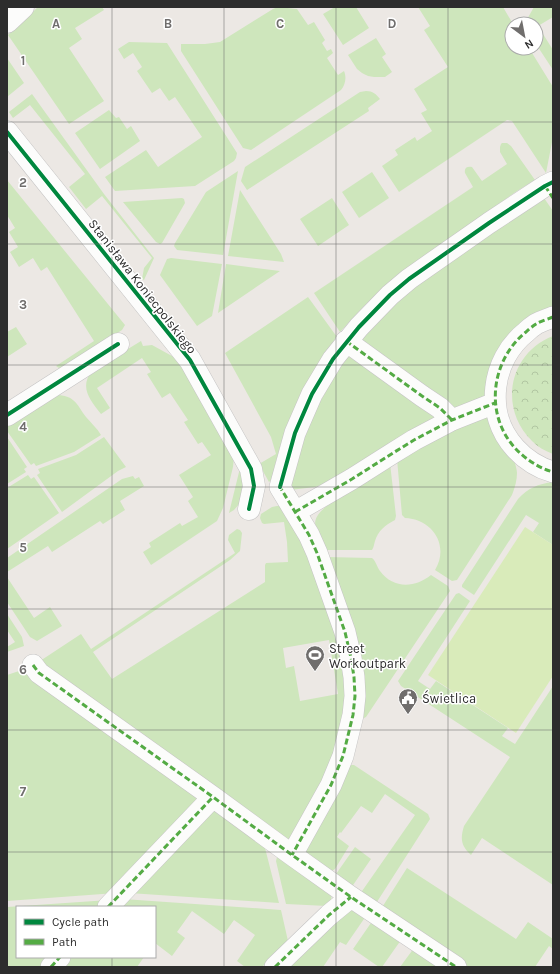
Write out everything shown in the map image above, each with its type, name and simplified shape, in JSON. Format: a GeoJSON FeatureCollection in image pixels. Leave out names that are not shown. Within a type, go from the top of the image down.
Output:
{"type":"FeatureCollection","features":[{"type":"Feature","properties":{"kind":"street"},"geometry":{"type":"LineString","coordinates":[[7,22],[23,7]]}},
{"type":"Feature","properties":{"kind":"street","name":"Stanisława Koniecpolskiego"},"geometry":{"type":"LineString","coordinates":[[7,132],[190,360],[251,469],[254,486],[249,509]]}},
{"type":"Feature","properties":{"kind":"street"},"geometry":{"type":"LineString","coordinates":[[292,855],[331,785],[343,756],[354,715],[355,696],[353,670],[345,632],[317,553],[309,535],[280,487],[295,432],[312,394],[333,359],[346,341],[372,312],[408,279],[489,223],[550,189]]}},
{"type":"Feature","properties":{"kind":"street"},"geometry":{"type":"LineString","coordinates":[[553,317],[536,324],[520,336],[508,351],[499,370],[495,403],[499,421],[506,436],[515,449],[533,463],[543,469],[553,472]]}},
{"type":"Feature","properties":{"kind":"street"},"geometry":{"type":"LineString","coordinates":[[346,341],[397,379],[440,408],[452,420]]}},
{"type":"Feature","properties":{"kind":"street"},"geometry":{"type":"LineString","coordinates":[[7,416],[118,344]]}},
{"type":"Feature","properties":{"kind":"street"},"geometry":{"type":"LineString","coordinates":[[295,512],[347,483],[414,440],[452,420],[495,403]]}},
{"type":"Feature","properties":{"kind":"street"},"geometry":{"type":"LineString","coordinates":[[33,665],[39,673],[214,796],[292,855],[351,897],[456,967]]}},
{"type":"Feature","properties":{"kind":"street"},"geometry":{"type":"LineString","coordinates":[[109,906],[214,796]]}},
{"type":"Feature","properties":{"kind":"street"},"geometry":{"type":"LineString","coordinates":[[275,967],[323,921],[351,897]]}},
{"type":"Feature","properties":{"kind":"street"},"geometry":{"type":"LineString","coordinates":[[51,967],[59,958]]}},
{"type":"Feature","properties":{"kind":"green space"},"geometry":{"type":"Polygon","coordinates":[[[38,7],[102,7],[104,10],[75,28],[82,39],[69,48],[104,101],[69,124],[8,35],[38,7]]]}},
{"type":"Feature","properties":{"kind":"green space"},"geometry":{"type":"Polygon","coordinates":[[[278,7],[297,9],[308,25],[314,22],[325,40],[322,43],[327,51],[331,49],[333,53],[327,58],[338,75],[344,71],[345,81],[341,90],[251,150],[243,148],[181,51],[181,44],[205,44],[220,42],[278,7]]]}},
{"type":"Feature","properties":{"kind":"green space"},"geometry":{"type":"Polygon","coordinates":[[[335,7],[356,7],[369,28],[343,45],[323,14],[335,7]]]}},
{"type":"Feature","properties":{"kind":"green space"},"geometry":{"type":"Polygon","coordinates":[[[418,7],[503,7],[508,16],[504,16],[504,56],[534,56],[553,87],[553,137],[546,173],[512,121],[507,120],[399,192],[382,166],[398,155],[395,150],[415,137],[417,141],[432,131],[421,113],[427,110],[414,89],[448,67],[424,30],[430,26],[418,7]]]}},
{"type":"Feature","properties":{"kind":"green space"},"geometry":{"type":"Polygon","coordinates":[[[534,7],[553,7],[553,17],[544,22],[544,16],[529,16],[534,7]]]}},
{"type":"Feature","properties":{"kind":"green space"},"geometry":{"type":"Polygon","coordinates":[[[544,36],[553,50],[553,70],[544,56],[544,36]]]}},
{"type":"Feature","properties":{"kind":"green space"},"geometry":{"type":"Polygon","coordinates":[[[376,38],[386,54],[382,57],[392,72],[385,77],[368,76],[362,73],[357,69],[348,55],[376,38]]]}},
{"type":"Feature","properties":{"kind":"green space"},"geometry":{"type":"Polygon","coordinates":[[[129,42],[167,43],[237,153],[234,161],[195,186],[115,191],[105,177],[146,150],[158,167],[202,137],[175,97],[169,101],[160,88],[152,93],[137,71],[142,67],[133,53],[124,59],[118,49],[129,42]]]}},
{"type":"Feature","properties":{"kind":"green space"},"geometry":{"type":"Polygon","coordinates":[[[7,58],[24,83],[7,97],[7,58]]]}},
{"type":"Feature","properties":{"kind":"green space"},"geometry":{"type":"Polygon","coordinates":[[[366,91],[374,93],[380,99],[368,108],[369,111],[247,190],[241,181],[245,167],[360,92],[366,91]]]}},
{"type":"Feature","properties":{"kind":"green space"},"geometry":{"type":"Polygon","coordinates":[[[32,94],[104,194],[154,258],[144,280],[142,279],[144,268],[152,258],[102,196],[86,209],[69,187],[85,174],[30,105],[13,118],[9,112],[32,94]]]}},
{"type":"Feature","properties":{"kind":"green space"},"geometry":{"type":"Polygon","coordinates":[[[109,110],[116,118],[119,117],[127,129],[131,126],[140,141],[100,169],[75,133],[109,110]]]}},
{"type":"Feature","properties":{"kind":"green space"},"geometry":{"type":"Polygon","coordinates":[[[502,143],[507,143],[511,146],[535,180],[396,276],[363,307],[340,332],[314,293],[473,187],[465,173],[466,168],[472,167],[482,181],[507,164],[500,152],[502,143]]]}},
{"type":"Feature","properties":{"kind":"green space"},"geometry":{"type":"Polygon","coordinates":[[[238,171],[223,255],[177,250],[174,246],[175,243],[206,192],[238,171]]]}},
{"type":"Feature","properties":{"kind":"green space"},"geometry":{"type":"Polygon","coordinates":[[[372,172],[389,198],[359,218],[342,192],[372,172]]]}},
{"type":"Feature","properties":{"kind":"green space"},"geometry":{"type":"Polygon","coordinates":[[[7,180],[125,325],[122,330],[65,366],[59,368],[56,366],[94,341],[47,267],[41,271],[33,258],[19,267],[10,252],[18,247],[9,232],[15,228],[7,215],[7,180]]]}},
{"type":"Feature","properties":{"kind":"green space"},"geometry":{"type":"Polygon","coordinates":[[[240,190],[281,254],[284,262],[228,256],[240,190]]]}},
{"type":"Feature","properties":{"kind":"green space"},"geometry":{"type":"Polygon","coordinates":[[[332,198],[349,225],[318,246],[300,219],[332,198]]]}},
{"type":"Feature","properties":{"kind":"green space"},"geometry":{"type":"Polygon","coordinates":[[[544,198],[553,211],[553,309],[486,397],[453,409],[356,345],[390,308],[424,279],[544,198]]]}},
{"type":"Feature","properties":{"kind":"green space"},"geometry":{"type":"Polygon","coordinates":[[[184,199],[185,203],[160,244],[156,242],[123,202],[184,199]]]}},
{"type":"Feature","properties":{"kind":"green space"},"geometry":{"type":"Polygon","coordinates":[[[171,258],[222,264],[212,316],[197,326],[160,275],[167,259],[171,258]]]}},
{"type":"Feature","properties":{"kind":"green space"},"geometry":{"type":"Polygon","coordinates":[[[226,264],[280,271],[218,313],[226,264]]]}},
{"type":"Feature","properties":{"kind":"green space"},"geometry":{"type":"Polygon","coordinates":[[[308,297],[337,337],[319,362],[297,403],[282,440],[272,479],[269,482],[259,464],[276,454],[271,437],[225,353],[308,297]]]}},
{"type":"Feature","properties":{"kind":"green space"},"geometry":{"type":"Polygon","coordinates":[[[16,327],[27,344],[7,357],[7,332],[16,327]]]}},
{"type":"Feature","properties":{"kind":"green space"},"geometry":{"type":"Polygon","coordinates":[[[553,336],[553,454],[534,443],[521,428],[515,413],[512,398],[513,382],[518,368],[526,355],[538,344],[553,336]]]}},
{"type":"Feature","properties":{"kind":"green space"},"geometry":{"type":"Polygon","coordinates":[[[141,341],[143,346],[152,345],[181,361],[234,457],[223,508],[217,521],[151,565],[143,552],[151,547],[149,543],[180,523],[182,526],[198,517],[188,501],[193,497],[179,475],[211,455],[202,442],[198,444],[184,422],[188,420],[170,393],[162,398],[147,374],[151,372],[142,358],[97,388],[110,408],[101,414],[93,404],[86,388],[86,382],[92,371],[141,341]]]}},
{"type":"Feature","properties":{"kind":"green space"},"geometry":{"type":"Polygon","coordinates":[[[352,351],[439,415],[333,481],[315,487],[290,490],[301,448],[315,412],[332,381],[352,351]]]}},
{"type":"Feature","properties":{"kind":"green space"},"geometry":{"type":"Polygon","coordinates":[[[59,395],[65,396],[76,402],[101,435],[74,452],[36,466],[34,463],[31,465],[7,431],[7,426],[53,397],[59,395]]]}},
{"type":"Feature","properties":{"kind":"green space"},"geometry":{"type":"Polygon","coordinates":[[[488,416],[506,443],[516,466],[516,484],[512,495],[457,580],[452,581],[435,570],[439,561],[440,551],[436,535],[423,523],[415,519],[405,518],[402,515],[397,459],[431,439],[488,416]]]}},
{"type":"Feature","properties":{"kind":"green space"},"geometry":{"type":"Polygon","coordinates":[[[7,437],[27,467],[24,469],[26,472],[7,484],[7,437]]]}},
{"type":"Feature","properties":{"kind":"green space"},"geometry":{"type":"Polygon","coordinates":[[[104,437],[126,467],[118,471],[62,512],[37,475],[40,473],[38,469],[76,455],[104,437]]]}},
{"type":"Feature","properties":{"kind":"green space"},"geometry":{"type":"Polygon","coordinates":[[[390,463],[396,516],[395,520],[380,531],[376,537],[372,550],[325,550],[316,531],[315,521],[317,516],[328,505],[390,463]]]}},
{"type":"Feature","properties":{"kind":"green space"},"geometry":{"type":"Polygon","coordinates":[[[240,468],[245,481],[240,503],[229,513],[240,468]]]}},
{"type":"Feature","properties":{"kind":"green space"},"geometry":{"type":"Polygon","coordinates":[[[28,475],[31,479],[34,477],[59,513],[7,549],[7,488],[28,475]]]}},
{"type":"Feature","properties":{"kind":"green space"},"geometry":{"type":"Polygon","coordinates":[[[133,476],[135,479],[139,477],[144,486],[120,501],[125,510],[103,524],[100,521],[52,552],[48,546],[7,572],[7,558],[122,479],[133,476]]]}},
{"type":"Feature","properties":{"kind":"green space"},"geometry":{"type":"Polygon","coordinates":[[[553,482],[553,545],[533,532],[539,523],[526,515],[474,595],[462,587],[518,499],[534,487],[553,482]]]}},
{"type":"Feature","properties":{"kind":"green space"},"geometry":{"type":"Polygon","coordinates":[[[281,506],[302,539],[337,634],[348,696],[336,753],[290,845],[40,661],[81,634],[91,649],[235,553],[228,540],[229,535],[237,529],[242,533],[240,551],[230,560],[93,652],[112,679],[265,582],[266,563],[288,562],[284,522],[264,524],[260,518],[261,514],[272,507],[281,506]],[[329,640],[283,648],[286,668],[294,666],[300,701],[338,694],[329,640]]]}},
{"type":"Feature","properties":{"kind":"green space"},"geometry":{"type":"Polygon","coordinates":[[[525,527],[553,545],[553,676],[516,733],[428,675],[525,527]]]}},
{"type":"Feature","properties":{"kind":"green space"},"geometry":{"type":"Polygon","coordinates":[[[326,557],[372,558],[385,577],[398,584],[411,584],[431,575],[448,586],[450,591],[364,718],[361,717],[326,557]]]}},
{"type":"Feature","properties":{"kind":"green space"},"geometry":{"type":"Polygon","coordinates":[[[7,577],[34,618],[50,607],[62,626],[37,641],[30,637],[7,602],[7,577]]]}},
{"type":"Feature","properties":{"kind":"green space"},"geometry":{"type":"Polygon","coordinates":[[[459,593],[470,601],[418,681],[430,689],[436,681],[508,728],[502,736],[515,744],[553,686],[553,885],[482,838],[471,855],[465,848],[462,842],[464,826],[510,757],[401,686],[398,681],[456,594],[459,593]]]}},
{"type":"Feature","properties":{"kind":"green space"},"geometry":{"type":"Polygon","coordinates":[[[7,614],[22,637],[24,646],[7,652],[7,647],[15,642],[7,630],[7,614]]]}},
{"type":"Feature","properties":{"kind":"green space"},"geometry":{"type":"Polygon","coordinates":[[[25,669],[206,797],[116,893],[7,901],[7,675],[25,669]]]}},
{"type":"Feature","properties":{"kind":"green space"},"geometry":{"type":"Polygon","coordinates":[[[350,765],[354,765],[428,814],[430,819],[375,905],[360,894],[415,815],[385,794],[372,813],[361,806],[341,833],[340,832],[337,837],[349,846],[335,869],[330,872],[303,853],[350,765]]]}},
{"type":"Feature","properties":{"kind":"green space"},"geometry":{"type":"Polygon","coordinates":[[[211,807],[264,844],[279,903],[129,893],[211,807]]]}},
{"type":"Feature","properties":{"kind":"green space"},"geometry":{"type":"Polygon","coordinates":[[[355,847],[371,859],[351,888],[336,874],[355,847]]]}},
{"type":"Feature","properties":{"kind":"green space"},"geometry":{"type":"Polygon","coordinates":[[[278,853],[331,895],[331,901],[327,906],[286,904],[276,861],[278,853]]]}},
{"type":"Feature","properties":{"kind":"green space"},"geometry":{"type":"Polygon","coordinates":[[[407,868],[516,939],[528,922],[553,939],[553,949],[549,946],[535,967],[466,967],[381,909],[407,868]]]}},
{"type":"Feature","properties":{"kind":"green space"},"geometry":{"type":"Polygon","coordinates":[[[123,899],[281,910],[288,941],[262,967],[245,967],[237,961],[255,935],[234,920],[224,934],[192,911],[177,932],[185,938],[172,956],[156,944],[156,906],[117,906],[123,899]]]}},
{"type":"Feature","properties":{"kind":"green space"},"geometry":{"type":"Polygon","coordinates":[[[109,900],[103,906],[22,906],[109,900]]]}},
{"type":"Feature","properties":{"kind":"green space"},"geometry":{"type":"Polygon","coordinates":[[[16,906],[16,958],[53,958],[45,967],[7,967],[7,907],[16,906]]]}},
{"type":"Feature","properties":{"kind":"green space"},"geometry":{"type":"Polygon","coordinates":[[[352,908],[366,916],[346,945],[340,942],[323,967],[291,967],[291,965],[352,908]]]}},
{"type":"Feature","properties":{"kind":"green space"},"geometry":{"type":"Polygon","coordinates":[[[373,920],[401,940],[382,967],[379,967],[353,949],[373,920]]]}},
{"type":"Feature","properties":{"kind":"green space"},"geometry":{"type":"Polygon","coordinates":[[[414,948],[442,967],[400,967],[414,948]]]}},
{"type":"Feature","properties":{"kind":"green space"},"geometry":{"type":"Polygon","coordinates":[[[67,958],[143,958],[137,967],[59,967],[67,958]]]}},
{"type":"Feature","properties":{"kind":"marked path"},"geometry":{"type":"LineString","coordinates":[[545,186],[553,198]]}},
{"type":"Feature","properties":{"kind":"marked path"},"geometry":{"type":"LineString","coordinates":[[553,317],[538,323],[514,344],[505,357],[499,372],[496,388],[496,404],[499,419],[505,434],[523,456],[532,463],[553,472]]}},
{"type":"Feature","properties":{"kind":"marked path"},"geometry":{"type":"LineString","coordinates":[[346,341],[440,408],[452,420]]}},
{"type":"Feature","properties":{"kind":"marked path"},"geometry":{"type":"LineString","coordinates":[[295,512],[352,479],[414,440],[452,420],[495,403]]}},
{"type":"Feature","properties":{"kind":"marked path"},"geometry":{"type":"LineString","coordinates":[[280,485],[309,535],[317,553],[345,632],[354,677],[355,696],[353,715],[343,756],[331,785],[292,855]]}},
{"type":"Feature","properties":{"kind":"marked path"},"geometry":{"type":"LineString","coordinates":[[33,665],[39,673],[292,855],[351,897],[456,967]]}},
{"type":"Feature","properties":{"kind":"marked path"},"geometry":{"type":"LineString","coordinates":[[109,906],[213,797]]}},
{"type":"Feature","properties":{"kind":"marked path"},"geometry":{"type":"LineString","coordinates":[[275,967],[329,915],[351,897]]}},
{"type":"Feature","properties":{"kind":"marked path"},"geometry":{"type":"LineString","coordinates":[[51,967],[59,958]]}},
{"type":"Feature","properties":{"kind":"cycle path"},"geometry":{"type":"LineString","coordinates":[[7,132],[190,360],[251,469],[254,486],[249,509]]}},
{"type":"Feature","properties":{"kind":"cycle path"},"geometry":{"type":"LineString","coordinates":[[280,487],[295,433],[312,394],[333,359],[359,327],[390,295],[409,279],[489,223],[553,182]]}},
{"type":"Feature","properties":{"kind":"cycle path"},"geometry":{"type":"LineString","coordinates":[[7,415],[118,344]]}},
{"type":"Feature","properties":{"kind":"place","name":"Street Workoutpark"},"geometry":{"type":"Point","coordinates":[315,672]}},
{"type":"Feature","properties":{"kind":"place","name":"Świetlica"},"geometry":{"type":"Point","coordinates":[408,715]}}]}
